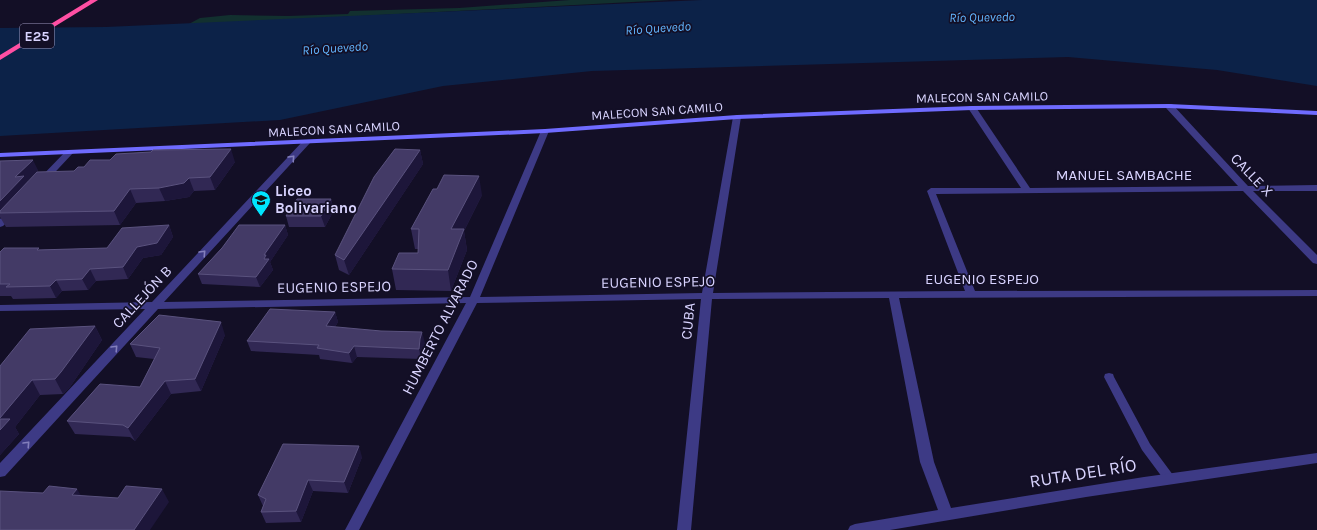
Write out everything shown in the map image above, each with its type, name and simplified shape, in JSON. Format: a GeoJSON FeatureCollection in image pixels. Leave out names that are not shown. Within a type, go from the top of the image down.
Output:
{"type":"FeatureCollection","features":[{"type":"Feature","properties":{"kind":"highway","name":"E25"},"geometry":{"type":"LineString","coordinates":[[0,58],[95,0]]}},
{"type":"Feature","properties":{"kind":"main road","name":"MALECON SAN CAMILO"},"geometry":{"type":"LineString","coordinates":[[0,155],[306,143],[545,131],[737,117],[972,108],[1169,106],[1317,113]]}},
{"type":"Feature","properties":{"kind":"street","name":"CALLE X"},"geometry":{"type":"LineString","coordinates":[[1169,106],[1246,189],[1317,261]]}},
{"type":"Feature","properties":{"kind":"street"},"geometry":{"type":"LineString","coordinates":[[972,108],[1027,190]]}},
{"type":"Feature","properties":{"kind":"street","name":"CUBA"},"geometry":{"type":"LineString","coordinates":[[684,530],[707,296],[737,117]]}},
{"type":"Feature","properties":{"kind":"street","name":"HUMBERTO ALVARADO"},"geometry":{"type":"LineString","coordinates":[[352,530],[474,299],[545,131]]}},
{"type":"Feature","properties":{"kind":"street","name":"CALLEJÓN B"},"geometry":{"type":"LineString","coordinates":[[0,472],[306,143]]}},
{"type":"Feature","properties":{"kind":"street"},"geometry":{"type":"LineString","coordinates":[[37,186],[69,153]]}},
{"type":"Feature","properties":{"kind":"street","name":"MANUEL SAMBACHE"},"geometry":{"type":"LineString","coordinates":[[971,294],[931,191],[1317,188]]}},
{"type":"Feature","properties":{"kind":"street"},"geometry":{"type":"LineString","coordinates":[[0,224],[16,208]]}},
{"type":"Feature","properties":{"kind":"street","name":"EUGENIO ESPEJO"},"geometry":{"type":"LineString","coordinates":[[0,308],[707,296],[1317,293]]}},
{"type":"Feature","properties":{"kind":"street"},"geometry":{"type":"LineString","coordinates":[[893,294],[927,462],[938,494],[947,514]]}},
{"type":"Feature","properties":{"kind":"street","name":"RUTA DEL RÍO"},"geometry":{"type":"LineString","coordinates":[[855,530],[1169,478],[1317,458]]}},
{"type":"Feature","properties":{"kind":"lane"},"geometry":{"type":"LineString","coordinates":[[1109,377],[1146,447],[1169,478]]}},
{"type":"Feature","properties":{"kind":"green space"},"geometry":{"type":"Polygon","coordinates":[[[570,0],[670,0],[187,25],[200,18],[230,15],[288,16],[348,14],[350,11],[459,8],[570,0]]]}},
{"type":"Feature","properties":{"kind":"water","name":"Río Quevedo"},"geometry":{"type":"Polygon","coordinates":[[[702,0],[1317,0],[1317,86],[1217,70],[1068,57],[592,71],[443,86],[280,120],[0,136],[0,28],[106,27],[702,0]]]}},
{"type":"Feature","properties":{"kind":"building"},"geometry":{"type":"Polygon","coordinates":[[[231,149],[210,177],[189,178],[184,183],[159,188],[130,189],[114,211],[0,213],[0,211],[37,172],[74,171],[78,167],[84,167],[90,160],[110,160],[116,154],[151,152],[153,150],[231,149]]]}},
{"type":"Feature","properties":{"kind":"building"},"geometry":{"type":"Polygon","coordinates":[[[395,149],[420,150],[344,260],[335,255],[374,177],[395,149]]]}},
{"type":"Feature","properties":{"kind":"building"},"geometry":{"type":"Polygon","coordinates":[[[33,160],[15,177],[24,176],[0,201],[0,161],[33,160]]]}},
{"type":"Feature","properties":{"kind":"building"},"geometry":{"type":"Polygon","coordinates":[[[444,175],[479,176],[451,229],[464,229],[448,270],[392,269],[399,253],[418,253],[419,229],[411,229],[433,189],[437,189],[444,175]]]}},
{"type":"Feature","properties":{"kind":"building"},"geometry":{"type":"Polygon","coordinates":[[[297,199],[331,199],[321,216],[286,216],[297,199]]]}},
{"type":"Feature","properties":{"kind":"building"},"geometry":{"type":"Polygon","coordinates":[[[169,225],[157,243],[137,247],[123,267],[90,269],[82,279],[56,280],[50,286],[6,287],[10,284],[0,284],[0,252],[4,248],[39,248],[37,250],[107,248],[122,228],[169,225]]]}},
{"type":"Feature","properties":{"kind":"building"},"geometry":{"type":"Polygon","coordinates":[[[239,225],[285,225],[264,255],[266,255],[264,259],[269,259],[256,277],[198,274],[222,248],[239,225]]]}},
{"type":"Feature","properties":{"kind":"building"},"geometry":{"type":"Polygon","coordinates":[[[270,309],[335,312],[326,326],[381,331],[422,332],[419,349],[354,346],[349,353],[317,348],[319,345],[247,341],[270,309]]]}},
{"type":"Feature","properties":{"kind":"building"},"geometry":{"type":"Polygon","coordinates":[[[159,315],[221,322],[195,379],[165,381],[128,428],[123,425],[67,421],[100,384],[140,387],[160,348],[130,344],[159,315]]]}},
{"type":"Feature","properties":{"kind":"building"},"geometry":{"type":"Polygon","coordinates":[[[95,326],[55,379],[32,380],[0,418],[0,366],[30,329],[95,326]]]}},
{"type":"Feature","properties":{"kind":"building"},"geometry":{"type":"Polygon","coordinates":[[[0,419],[10,419],[0,430],[0,419]]]}},
{"type":"Feature","properties":{"kind":"building"},"geometry":{"type":"Polygon","coordinates":[[[283,444],[359,446],[344,482],[308,480],[296,511],[261,512],[266,499],[258,495],[283,444]]]}},
{"type":"Feature","properties":{"kind":"building"},"geometry":{"type":"Polygon","coordinates":[[[49,486],[77,489],[72,495],[118,498],[126,486],[162,489],[134,530],[0,530],[0,491],[43,493],[49,486]]]}},
{"type":"Feature","properties":{"kind":"place","name":"Liceo Bolivariano"},"geometry":{"type":"Point","coordinates":[261,217]}}]}
